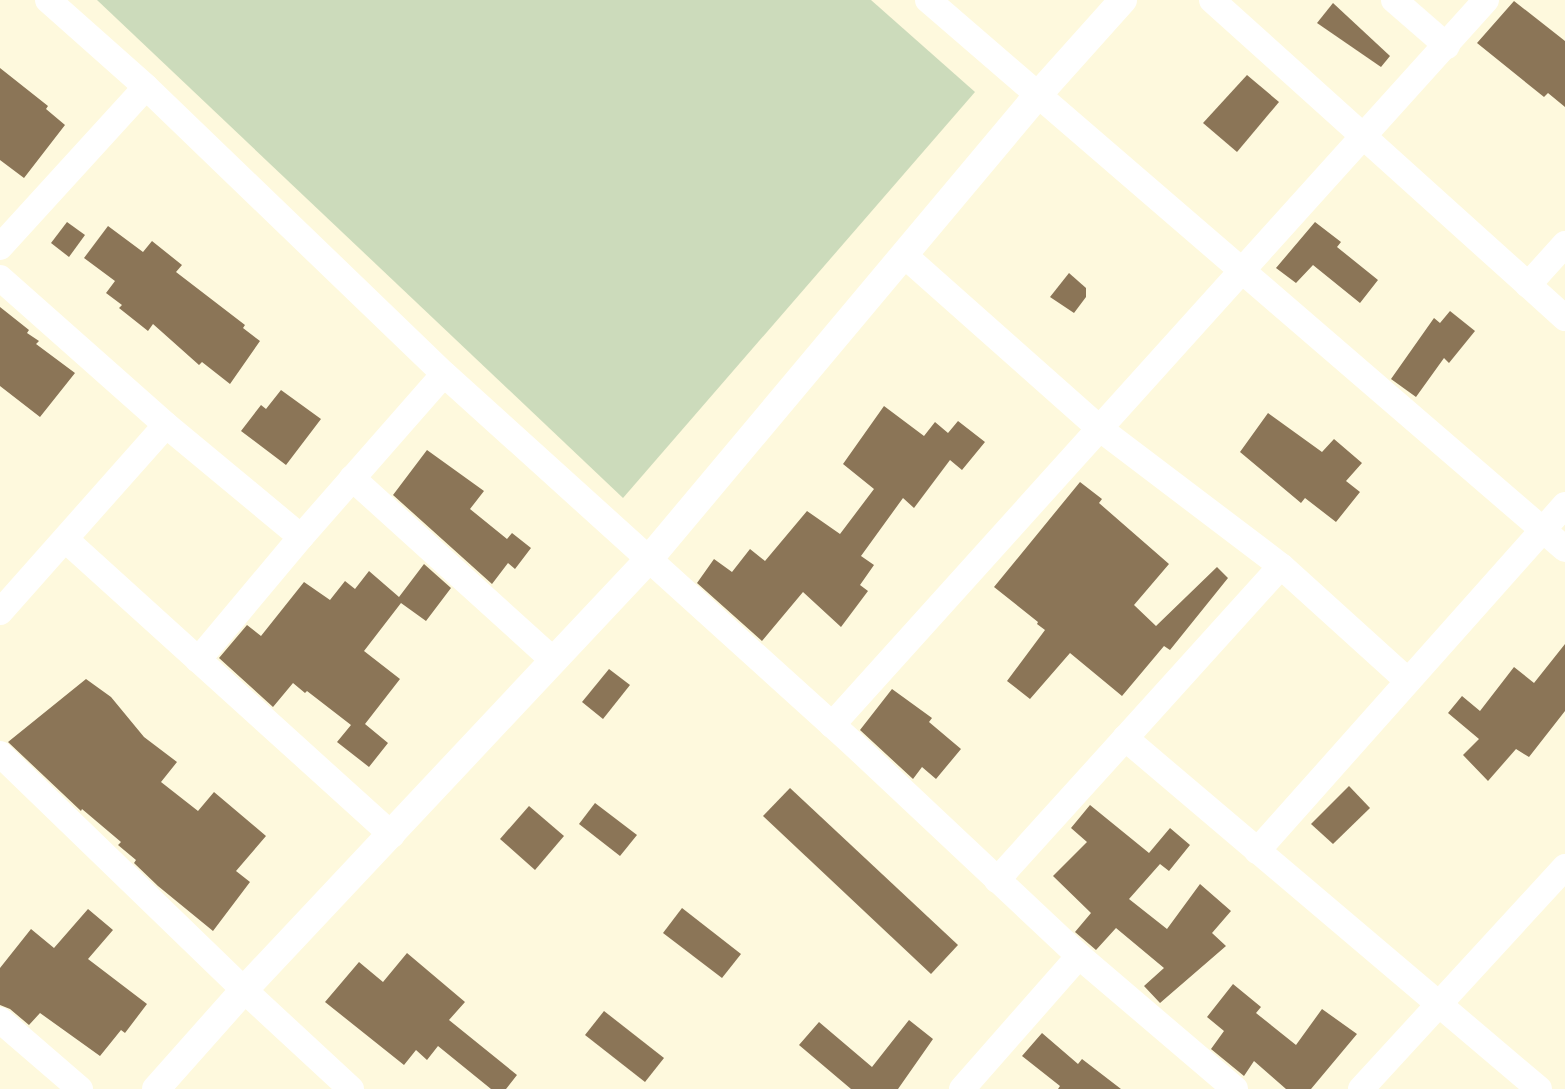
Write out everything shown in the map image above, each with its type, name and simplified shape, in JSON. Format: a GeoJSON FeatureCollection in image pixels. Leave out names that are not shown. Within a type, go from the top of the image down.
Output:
{"type":"FeatureCollection","features":[{"type":"Feature","properties":{"kind":"street"},"geometry":{"type":"LineString","coordinates":[[48,0],[146,87],[444,374],[832,725],[1079,956],[1236,1089]]}},
{"type":"Feature","properties":{"kind":"street"},"geometry":{"type":"LineString","coordinates":[[928,0],[1240,271],[1565,549]]}},
{"type":"Feature","properties":{"kind":"street"},"geometry":{"type":"LineString","coordinates":[[156,1089],[244,990],[392,835],[649,559],[1037,96],[1122,0]]}},
{"type":"Feature","properties":{"kind":"street"},"geometry":{"type":"LineString","coordinates":[[1212,0],[1565,318]]}},
{"type":"Feature","properties":{"kind":"street"},"geometry":{"type":"LineString","coordinates":[[1394,0],[1447,46]]}},
{"type":"Feature","properties":{"kind":"street"},"geometry":{"type":"LineString","coordinates":[[832,725],[1240,271],[1447,46],[1486,0]]}},
{"type":"Feature","properties":{"kind":"street"},"geometry":{"type":"LineString","coordinates":[[0,247],[146,87]]}},
{"type":"Feature","properties":{"kind":"street"},"geometry":{"type":"LineString","coordinates":[[1528,285],[1565,244]]}},
{"type":"Feature","properties":{"kind":"street"},"geometry":{"type":"LineString","coordinates":[[904,255],[1099,428],[1281,566],[1408,681]]}},
{"type":"Feature","properties":{"kind":"street"},"geometry":{"type":"LineString","coordinates":[[0,278],[166,425],[300,537]]}},
{"type":"Feature","properties":{"kind":"street"},"geometry":{"type":"LineString","coordinates":[[198,660],[300,537],[444,374]]}},
{"type":"Feature","properties":{"kind":"street"},"geometry":{"type":"LineString","coordinates":[[0,612],[66,540],[166,425]]}},
{"type":"Feature","properties":{"kind":"street"},"geometry":{"type":"LineString","coordinates":[[352,478],[554,660]]}},
{"type":"Feature","properties":{"kind":"street"},"geometry":{"type":"LineString","coordinates":[[1257,851],[1565,505]]}},
{"type":"Feature","properties":{"kind":"street"},"geometry":{"type":"LineString","coordinates":[[66,540],[392,835]]}},
{"type":"Feature","properties":{"kind":"street"},"geometry":{"type":"LineString","coordinates":[[997,880],[1281,566]]}},
{"type":"Feature","properties":{"kind":"street"},"geometry":{"type":"LineString","coordinates":[[1125,738],[1539,1089]]}},
{"type":"Feature","properties":{"kind":"street"},"geometry":{"type":"LineString","coordinates":[[0,754],[244,990],[351,1089]]}},
{"type":"Feature","properties":{"kind":"street"},"geometry":{"type":"LineString","coordinates":[[1361,1089],[1565,867]]}},
{"type":"Feature","properties":{"kind":"street"},"geometry":{"type":"LineString","coordinates":[[962,1089],[1079,956]]}},
{"type":"Feature","properties":{"kind":"street"},"geometry":{"type":"LineString","coordinates":[[0,1020],[80,1089]]}},
{"type":"Feature","properties":{"kind":"green space"},"geometry":{"type":"Polygon","coordinates":[[[97,0],[871,0],[975,92],[623,498],[97,0]]]}},
{"type":"Feature","properties":{"kind":"building"},"geometry":{"type":"Polygon","coordinates":[[[1514,1],[1565,41],[1565,107],[1548,93],[1544,97],[1477,43],[1514,1]]]}},
{"type":"Feature","properties":{"kind":"building"},"geometry":{"type":"Polygon","coordinates":[[[1333,3],[1390,56],[1381,67],[1317,23],[1333,3]]]}},
{"type":"Feature","properties":{"kind":"building"},"geometry":{"type":"Polygon","coordinates":[[[0,68],[48,106],[46,109],[65,125],[24,178],[0,160],[0,68]]]}},
{"type":"Feature","properties":{"kind":"building"},"geometry":{"type":"Polygon","coordinates":[[[1247,75],[1279,102],[1237,152],[1203,123],[1247,75]]]}},
{"type":"Feature","properties":{"kind":"building"},"geometry":{"type":"Polygon","coordinates":[[[67,222],[85,235],[69,257],[51,243],[67,222]]]}},
{"type":"Feature","properties":{"kind":"building"},"geometry":{"type":"Polygon","coordinates":[[[1315,222],[1341,242],[1337,247],[1378,280],[1360,303],[1313,265],[1296,283],[1276,268],[1315,222]]]}},
{"type":"Feature","properties":{"kind":"building"},"geometry":{"type":"Polygon","coordinates":[[[108,226],[143,252],[152,241],[182,265],[176,272],[245,325],[243,328],[260,341],[230,384],[202,362],[199,365],[153,324],[148,331],[119,308],[122,305],[106,293],[115,281],[84,258],[108,226]]]}},
{"type":"Feature","properties":{"kind":"building"},"geometry":{"type":"Polygon","coordinates":[[[1069,273],[1086,288],[1086,297],[1074,313],[1050,297],[1069,273]]]}},
{"type":"Feature","properties":{"kind":"building"},"geometry":{"type":"Polygon","coordinates":[[[0,307],[29,330],[27,333],[39,341],[36,344],[75,373],[40,417],[0,386],[0,307]]]}},
{"type":"Feature","properties":{"kind":"building"},"geometry":{"type":"Polygon","coordinates":[[[1450,311],[1475,331],[1449,363],[1444,358],[1416,397],[1391,379],[1434,318],[1440,323],[1450,311]]]}},
{"type":"Feature","properties":{"kind":"building"},"geometry":{"type":"Polygon","coordinates":[[[281,390],[321,419],[286,465],[241,431],[261,405],[266,409],[281,390]]]}},
{"type":"Feature","properties":{"kind":"building"},"geometry":{"type":"Polygon","coordinates":[[[884,406],[924,436],[935,422],[948,433],[958,421],[985,442],[962,470],[950,460],[914,508],[903,498],[861,556],[874,565],[860,585],[868,591],[841,627],[803,592],[762,641],[697,583],[714,559],[732,572],[750,549],[765,561],[807,511],[840,534],[874,489],[843,464],[884,406]]]}},
{"type":"Feature","properties":{"kind":"building"},"geometry":{"type":"Polygon","coordinates":[[[1268,413],[1322,452],[1334,439],[1362,463],[1346,481],[1360,492],[1336,522],[1305,498],[1301,503],[1240,452],[1268,413]]]}},
{"type":"Feature","properties":{"kind":"building"},"geometry":{"type":"Polygon","coordinates":[[[427,450],[484,491],[470,509],[507,539],[512,533],[531,548],[515,569],[508,563],[492,584],[393,495],[427,450]]]}},
{"type":"Feature","properties":{"kind":"building"},"geometry":{"type":"Polygon","coordinates":[[[1080,482],[1102,499],[1099,503],[1169,564],[1134,605],[1156,626],[1217,567],[1228,578],[1170,650],[1164,646],[1122,696],[1070,653],[1030,699],[1007,681],[1045,630],[1037,624],[1038,622],[994,587],[1080,482]]]}},
{"type":"Feature","properties":{"kind":"building"},"geometry":{"type":"Polygon","coordinates":[[[424,564],[451,588],[426,621],[401,603],[364,651],[400,679],[365,724],[388,743],[369,767],[337,742],[351,725],[307,691],[305,693],[293,683],[273,707],[219,658],[247,625],[261,636],[304,582],[330,600],[345,581],[355,589],[369,571],[399,597],[424,564]]]}},
{"type":"Feature","properties":{"kind":"building"},"geometry":{"type":"Polygon","coordinates":[[[1565,644],[1565,711],[1529,757],[1516,749],[1488,781],[1463,755],[1479,739],[1448,713],[1462,696],[1480,711],[1514,667],[1534,683],[1565,644]]]}},
{"type":"Feature","properties":{"kind":"building"},"geometry":{"type":"Polygon","coordinates":[[[609,669],[630,685],[603,719],[582,702],[609,669]]]}},
{"type":"Feature","properties":{"kind":"building"},"geometry":{"type":"Polygon","coordinates":[[[86,679],[111,697],[144,737],[177,762],[161,782],[198,811],[214,792],[266,836],[236,871],[250,882],[213,931],[158,886],[134,863],[136,860],[118,845],[121,842],[82,809],[81,811],[8,742],[86,679]]]}},
{"type":"Feature","properties":{"kind":"building"},"geometry":{"type":"Polygon","coordinates":[[[892,689],[932,718],[929,722],[961,749],[936,779],[922,767],[913,779],[860,730],[892,689]]]}},
{"type":"Feature","properties":{"kind":"building"},"geometry":{"type":"Polygon","coordinates":[[[1349,786],[1370,808],[1333,844],[1311,824],[1349,786]]]}},
{"type":"Feature","properties":{"kind":"building"},"geometry":{"type":"Polygon","coordinates":[[[790,788],[958,945],[931,974],[763,816],[790,788]]]}},
{"type":"Feature","properties":{"kind":"building"},"geometry":{"type":"Polygon","coordinates":[[[595,803],[637,835],[620,856],[579,824],[595,803]]]}},
{"type":"Feature","properties":{"kind":"building"},"geometry":{"type":"Polygon","coordinates":[[[1090,805],[1149,853],[1170,828],[1190,845],[1169,871],[1160,864],[1129,899],[1167,929],[1200,884],[1231,911],[1212,933],[1226,946],[1160,1003],[1144,986],[1164,968],[1116,928],[1096,950],[1075,932],[1091,913],[1053,876],[1087,842],[1071,828],[1090,805]]]}},
{"type":"Feature","properties":{"kind":"building"},"geometry":{"type":"Polygon","coordinates":[[[529,806],[564,836],[535,870],[500,839],[529,806]]]}},
{"type":"Feature","properties":{"kind":"building"},"geometry":{"type":"Polygon","coordinates":[[[682,908],[741,954],[722,978],[663,933],[682,908]]]}},
{"type":"Feature","properties":{"kind":"building"},"geometry":{"type":"Polygon","coordinates":[[[88,909],[113,930],[88,959],[147,1004],[125,1033],[121,1030],[100,1056],[40,1013],[29,1025],[10,1009],[0,1005],[0,968],[31,929],[54,948],[88,909]]]}},
{"type":"Feature","properties":{"kind":"building"},"geometry":{"type":"Polygon","coordinates":[[[407,953],[465,1002],[449,1020],[517,1075],[506,1089],[491,1089],[438,1046],[427,1060],[416,1050],[404,1065],[325,1002],[359,962],[383,982],[407,953]]]}},
{"type":"Feature","properties":{"kind":"building"},"geometry":{"type":"Polygon","coordinates":[[[1233,984],[1261,1007],[1256,1013],[1296,1045],[1322,1009],[1357,1034],[1311,1089],[1286,1089],[1254,1061],[1244,1076],[1211,1049],[1224,1031],[1207,1017],[1233,984]]]}},
{"type":"Feature","properties":{"kind":"building"},"geometry":{"type":"Polygon","coordinates":[[[604,1011],[664,1058],[645,1082],[585,1035],[604,1011]]]}},
{"type":"Feature","properties":{"kind":"building"},"geometry":{"type":"Polygon","coordinates":[[[909,1020],[933,1039],[898,1089],[851,1089],[799,1045],[819,1022],[872,1067],[909,1020]]]}},
{"type":"Feature","properties":{"kind":"building"},"geometry":{"type":"Polygon","coordinates":[[[1042,1033],[1078,1064],[1082,1059],[1121,1089],[1058,1089],[1060,1086],[1022,1056],[1042,1033]]]}}]}
